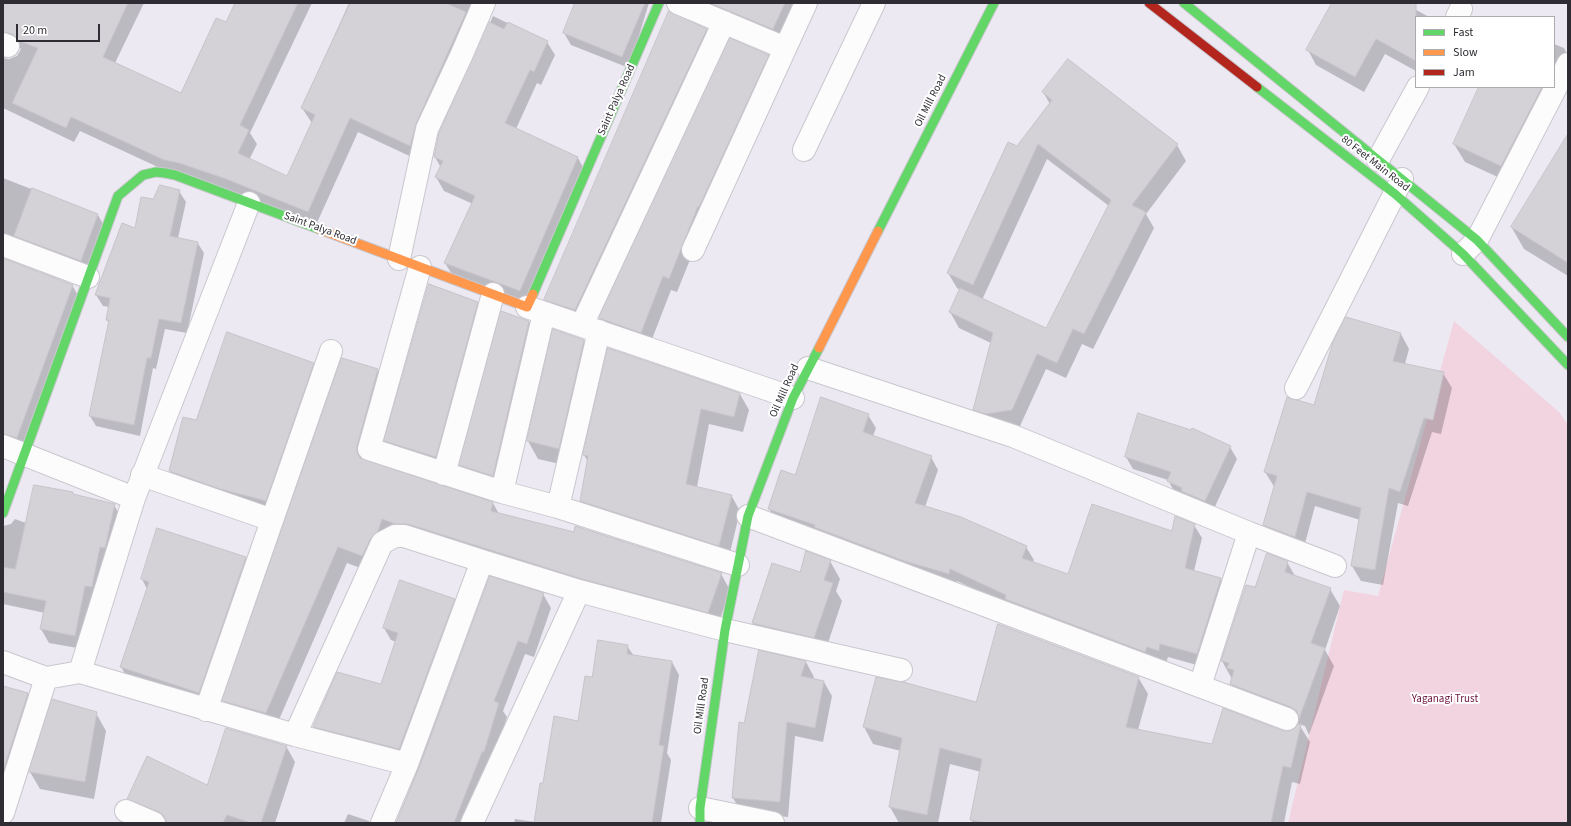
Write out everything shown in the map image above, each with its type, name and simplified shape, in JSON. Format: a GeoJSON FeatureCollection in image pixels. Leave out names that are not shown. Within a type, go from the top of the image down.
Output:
{"type":"FeatureCollection","features":[{"type":"Feature","properties":{"kind":"street"},"geometry":{"type":"LineString","coordinates":[[398,258],[427,129],[484,3]]}},
{"type":"Feature","properties":{"kind":"street","name":"Saint Palya Road"},"geometry":{"type":"LineString","coordinates":[[535,310],[659,3]]}},
{"type":"Feature","properties":{"kind":"street"},"geometry":{"type":"LineString","coordinates":[[678,3],[785,48]]}},
{"type":"Feature","properties":{"kind":"street"},"geometry":{"type":"LineString","coordinates":[[693,250],[806,3]]}},
{"type":"Feature","properties":{"kind":"street"},"geometry":{"type":"LineString","coordinates":[[804,150],[874,3]]}},
{"type":"Feature","properties":{"kind":"street","name":"Oil Mill Road"},"geometry":{"type":"LineString","coordinates":[[700,816],[725,630],[748,516],[793,398],[994,3]]}},
{"type":"Feature","properties":{"kind":"street","name":"80 Feet Main Road"},"geometry":{"type":"LineString","coordinates":[[1149,3],[1398,186],[1470,247],[1568,337]]}},
{"type":"Feature","properties":{"kind":"street","name":"80 Feet Main Road"},"geometry":{"type":"LineString","coordinates":[[1184,3],[1378,160],[1398,186],[1470,247],[1568,365]]}},
{"type":"Feature","properties":{"kind":"street"},"geometry":{"type":"LineString","coordinates":[[558,507],[590,328],[724,22]]}},
{"type":"Feature","properties":{"kind":"street"},"geometry":{"type":"LineString","coordinates":[[1470,247],[1568,64]]}},
{"type":"Feature","properties":{"kind":"street"},"geometry":{"type":"LineString","coordinates":[[1378,160],[1417,88]]}},
{"type":"Feature","properties":{"kind":"street","name":"Saint Palya Road"},"geometry":{"type":"LineString","coordinates":[[88,277],[118,196],[139,175],[162,171],[535,310],[793,398]]}},
{"type":"Feature","properties":{"kind":"street"},"geometry":{"type":"LineString","coordinates":[[1296,388],[1398,186]]}},
{"type":"Feature","properties":{"kind":"street"},"geometry":{"type":"LineString","coordinates":[[80,672],[142,475],[249,203]]}},
{"type":"Feature","properties":{"kind":"street"},"geometry":{"type":"LineString","coordinates":[[3,245],[88,277],[3,513]]}},
{"type":"Feature","properties":{"kind":"street"},"geometry":{"type":"LineString","coordinates":[[420,267],[369,449],[444,474],[558,507],[738,565]]}},
{"type":"Feature","properties":{"kind":"street"},"geometry":{"type":"LineString","coordinates":[[444,474],[493,294]]}},
{"type":"Feature","properties":{"kind":"street"},"geometry":{"type":"LineString","coordinates":[[502,492],[535,310]]}},
{"type":"Feature","properties":{"kind":"street"},"geometry":{"type":"LineString","coordinates":[[206,710],[331,351]]}},
{"type":"Feature","properties":{"kind":"street"},"geometry":{"type":"LineString","coordinates":[[808,368],[1013,436],[1249,533],[1335,566]]}},
{"type":"Feature","properties":{"kind":"street"},"geometry":{"type":"LineString","coordinates":[[3,446],[134,498]]}},
{"type":"Feature","properties":{"kind":"street"},"geometry":{"type":"LineString","coordinates":[[142,475],[272,520]]}},
{"type":"Feature","properties":{"kind":"street"},"geometry":{"type":"LineString","coordinates":[[748,516],[1287,719]]}},
{"type":"Feature","properties":{"kind":"street"},"geometry":{"type":"LineString","coordinates":[[1200,686],[1249,533]]}},
{"type":"Feature","properties":{"kind":"street"},"geometry":{"type":"LineString","coordinates":[[295,735],[382,543],[395,536],[404,536],[579,591],[725,630],[901,670]]}},
{"type":"Feature","properties":{"kind":"street"},"geometry":{"type":"LineString","coordinates":[[382,823],[407,764],[482,561]]}},
{"type":"Feature","properties":{"kind":"street"},"geometry":{"type":"LineString","coordinates":[[472,823],[579,591]]}},
{"type":"Feature","properties":{"kind":"street"},"geometry":{"type":"LineString","coordinates":[[3,662],[46,678],[80,672],[206,710],[407,764]]}},
{"type":"Feature","properties":{"kind":"street"},"geometry":{"type":"LineString","coordinates":[[3,813],[46,678]]}},
{"type":"Feature","properties":{"kind":"street"},"geometry":{"type":"LineString","coordinates":[[126,811],[154,823]]}},
{"type":"Feature","properties":{"kind":"street"},"geometry":{"type":"LineString","coordinates":[[700,816],[773,823]]}},
{"type":"Feature","properties":{"kind":"green space","name":"Yaganagi Trust"},"geometry":{"type":"Polygon","coordinates":[[[1454,321],[1559,412],[1568,425],[1568,823],[1288,823],[1344,590],[1378,596],[1454,321]]]}},
{"type":"Feature","properties":{"kind":"building"},"geometry":{"type":"Polygon","coordinates":[[[3,3],[128,3],[103,57],[181,93],[216,18],[226,22],[235,3],[298,3],[240,125],[249,130],[238,153],[287,176],[315,115],[301,108],[350,3],[446,3],[466,12],[416,124],[410,146],[350,118],[308,212],[226,179],[179,163],[164,160],[71,117],[66,128],[12,103],[38,48],[19,41],[13,34],[3,32],[3,3]]]}},
{"type":"Feature","properties":{"kind":"building"},"geometry":{"type":"Polygon","coordinates":[[[575,3],[645,3],[622,57],[563,33],[575,3]]]}},
{"type":"Feature","properties":{"kind":"building"},"geometry":{"type":"Polygon","coordinates":[[[710,3],[785,3],[773,29],[710,3]]]}},
{"type":"Feature","properties":{"kind":"building"},"geometry":{"type":"Polygon","coordinates":[[[1332,3],[1416,3],[1415,60],[1376,39],[1355,77],[1306,50],[1332,3]]]}},
{"type":"Feature","properties":{"kind":"building"},"geometry":{"type":"Polygon","coordinates":[[[669,11],[707,29],[575,310],[544,300],[669,11]]]}},
{"type":"Feature","properties":{"kind":"building"},"geometry":{"type":"Polygon","coordinates":[[[489,22],[504,29],[508,22],[548,41],[534,72],[530,70],[505,123],[578,157],[520,291],[444,263],[475,196],[435,177],[443,161],[434,157],[439,133],[489,22]]]}},
{"type":"Feature","properties":{"kind":"building"},"geometry":{"type":"Polygon","coordinates":[[[730,38],[769,55],[699,207],[698,206],[669,279],[663,276],[641,333],[599,318],[730,38]]]}},
{"type":"Feature","properties":{"kind":"building"},"geometry":{"type":"Polygon","coordinates":[[[1068,59],[1178,144],[1132,205],[1146,212],[1084,334],[1073,329],[1057,363],[1037,354],[1012,410],[986,414],[973,410],[993,333],[949,312],[960,288],[1046,328],[1111,200],[1038,144],[973,285],[947,273],[1008,142],[1017,146],[1052,100],[1042,92],[1068,59]]]}},
{"type":"Feature","properties":{"kind":"building"},"geometry":{"type":"Polygon","coordinates":[[[1479,88],[1541,88],[1501,166],[1453,144],[1479,88]]]}},
{"type":"Feature","properties":{"kind":"building"},"geometry":{"type":"Polygon","coordinates":[[[1568,134],[1568,263],[1511,227],[1568,134]]]}},
{"type":"Feature","properties":{"kind":"building"},"geometry":{"type":"Polygon","coordinates":[[[160,185],[180,190],[170,236],[198,242],[181,323],[159,319],[151,358],[147,358],[134,425],[89,416],[109,320],[106,320],[110,298],[95,295],[122,223],[135,228],[141,197],[153,199],[160,185]]]}},
{"type":"Feature","properties":{"kind":"building"},"geometry":{"type":"Polygon","coordinates":[[[32,188],[98,214],[81,261],[14,236],[32,188]]]}},
{"type":"Feature","properties":{"kind":"building"},"geometry":{"type":"Polygon","coordinates":[[[5,259],[73,285],[17,438],[3,434],[3,263],[5,259]]]}},
{"type":"Feature","properties":{"kind":"building"},"geometry":{"type":"Polygon","coordinates":[[[429,284],[478,302],[436,457],[384,441],[429,284]]]}},
{"type":"Feature","properties":{"kind":"building"},"geometry":{"type":"Polygon","coordinates":[[[501,311],[529,321],[493,476],[459,465],[501,311]]]}},
{"type":"Feature","properties":{"kind":"building"},"geometry":{"type":"Polygon","coordinates":[[[1346,317],[1401,333],[1393,361],[1444,372],[1433,420],[1424,418],[1400,492],[1389,488],[1375,570],[1351,566],[1361,508],[1307,492],[1295,537],[1263,525],[1277,476],[1264,472],[1287,397],[1314,405],[1333,342],[1346,317]]]}},
{"type":"Feature","properties":{"kind":"building"},"geometry":{"type":"Polygon","coordinates":[[[553,329],[584,340],[559,449],[527,441],[553,329]]]}},
{"type":"Feature","properties":{"kind":"building"},"geometry":{"type":"Polygon","coordinates":[[[227,332],[314,363],[266,501],[220,489],[169,471],[183,417],[196,420],[227,332]]]}},
{"type":"Feature","properties":{"kind":"building"},"geometry":{"type":"Polygon","coordinates":[[[608,348],[740,393],[734,417],[701,409],[686,484],[732,495],[719,546],[580,501],[588,456],[583,455],[608,348]]]}},
{"type":"Feature","properties":{"kind":"building"},"geometry":{"type":"Polygon","coordinates":[[[342,358],[378,369],[357,446],[357,452],[360,458],[493,502],[491,511],[574,532],[575,526],[722,573],[708,613],[582,579],[408,524],[395,524],[382,519],[378,531],[371,538],[362,556],[338,547],[266,713],[222,701],[342,358]]]}},
{"type":"Feature","properties":{"kind":"building"},"geometry":{"type":"Polygon","coordinates":[[[821,397],[869,414],[863,432],[932,456],[915,503],[961,517],[1027,546],[1022,558],[1068,574],[1092,504],[1172,531],[1175,516],[1195,524],[1185,568],[1221,578],[1197,654],[1160,644],[1159,651],[1147,647],[1145,652],[1005,599],[1006,595],[950,569],[949,574],[904,561],[814,527],[815,525],[768,509],[781,470],[795,475],[821,397]]]}},
{"type":"Feature","properties":{"kind":"building"},"geometry":{"type":"Polygon","coordinates":[[[1138,413],[1191,430],[1192,428],[1231,446],[1205,501],[1181,491],[1182,488],[1167,481],[1171,472],[1125,457],[1138,413]]]}},
{"type":"Feature","properties":{"kind":"building"},"geometry":{"type":"Polygon","coordinates":[[[34,485],[73,492],[73,494],[115,504],[105,548],[100,547],[92,587],[85,586],[75,636],[40,629],[46,601],[3,592],[3,567],[15,569],[34,485]]]}},
{"type":"Feature","properties":{"kind":"building"},"geometry":{"type":"Polygon","coordinates":[[[157,528],[246,557],[199,693],[120,667],[149,582],[141,579],[157,528]]]}},
{"type":"Feature","properties":{"kind":"building"},"geometry":{"type":"Polygon","coordinates":[[[806,551],[831,560],[824,580],[833,583],[814,638],[752,623],[772,563],[800,572],[806,551]]]}},
{"type":"Feature","properties":{"kind":"building"},"geometry":{"type":"Polygon","coordinates":[[[1267,553],[1288,561],[1285,572],[1331,588],[1311,643],[1325,648],[1299,719],[1297,711],[1291,707],[1230,684],[1234,670],[1227,668],[1229,663],[1221,661],[1246,585],[1255,587],[1267,553]]]}},
{"type":"Feature","properties":{"kind":"building"},"geometry":{"type":"Polygon","coordinates":[[[490,576],[544,593],[527,644],[518,641],[494,701],[499,703],[484,752],[482,752],[454,823],[396,823],[419,768],[490,576]]]}},
{"type":"Feature","properties":{"kind":"building"},"geometry":{"type":"Polygon","coordinates":[[[400,580],[455,599],[399,749],[313,727],[337,672],[381,684],[398,633],[383,628],[400,580]]]}},
{"type":"Feature","properties":{"kind":"building"},"geometry":{"type":"Polygon","coordinates":[[[998,624],[1139,677],[1126,727],[1212,744],[1223,708],[1283,731],[1289,731],[1298,724],[1301,725],[1291,768],[1283,766],[1271,823],[987,823],[970,820],[982,759],[940,748],[927,815],[889,807],[902,738],[863,727],[876,677],[903,682],[976,702],[998,624]]]}},
{"type":"Feature","properties":{"kind":"building"},"geometry":{"type":"Polygon","coordinates":[[[598,640],[628,645],[627,654],[672,661],[659,745],[664,746],[652,823],[534,823],[540,783],[543,783],[554,716],[578,721],[585,676],[592,677],[598,640]]]}},
{"type":"Feature","properties":{"kind":"building"},"geometry":{"type":"Polygon","coordinates":[[[759,650],[806,661],[801,676],[824,681],[815,728],[787,722],[780,802],[732,798],[739,722],[744,723],[759,650]]]}},
{"type":"Feature","properties":{"kind":"building"},"geometry":{"type":"Polygon","coordinates":[[[3,686],[28,693],[4,768],[3,768],[3,686]]]}},
{"type":"Feature","properties":{"kind":"building"},"geometry":{"type":"Polygon","coordinates":[[[52,699],[97,712],[85,782],[29,772],[52,699]]]}},
{"type":"Feature","properties":{"kind":"building"},"geometry":{"type":"Polygon","coordinates":[[[226,728],[287,746],[261,823],[251,823],[227,815],[223,823],[167,823],[164,816],[159,812],[127,799],[147,756],[207,785],[226,728]]]}},
{"type":"Feature","properties":{"kind":"traffic: fast"},"geometry":{"type":"LineString","coordinates":[[533,294],[659,3]]}},
{"type":"Feature","properties":{"kind":"traffic: fast"},"geometry":{"type":"LineString","coordinates":[[878,231],[994,3]]}},
{"type":"Feature","properties":{"kind":"traffic: fast"},"geometry":{"type":"LineString","coordinates":[[1184,3],[1477,240],[1568,337]]}},
{"type":"Feature","properties":{"kind":"traffic: fast"},"geometry":{"type":"LineString","coordinates":[[1257,87],[1395,194],[1463,254],[1568,365]]}},
{"type":"Feature","properties":{"kind":"traffic: fast"},"geometry":{"type":"LineString","coordinates":[[3,513],[118,196],[143,175],[156,172],[165,173],[175,175],[319,229]]}},
{"type":"Feature","properties":{"kind":"traffic: fast"},"geometry":{"type":"LineString","coordinates":[[700,823],[700,808],[725,630],[748,516],[793,398],[819,348]]}},
{"type":"Feature","properties":{"kind":"traffic: slow"},"geometry":{"type":"LineString","coordinates":[[319,229],[527,307],[533,294]]}},
{"type":"Feature","properties":{"kind":"traffic: slow"},"geometry":{"type":"LineString","coordinates":[[819,348],[878,231]]}},
{"type":"Feature","properties":{"kind":"traffic: jam"},"geometry":{"type":"LineString","coordinates":[[1149,3],[1257,87]]}}]}
